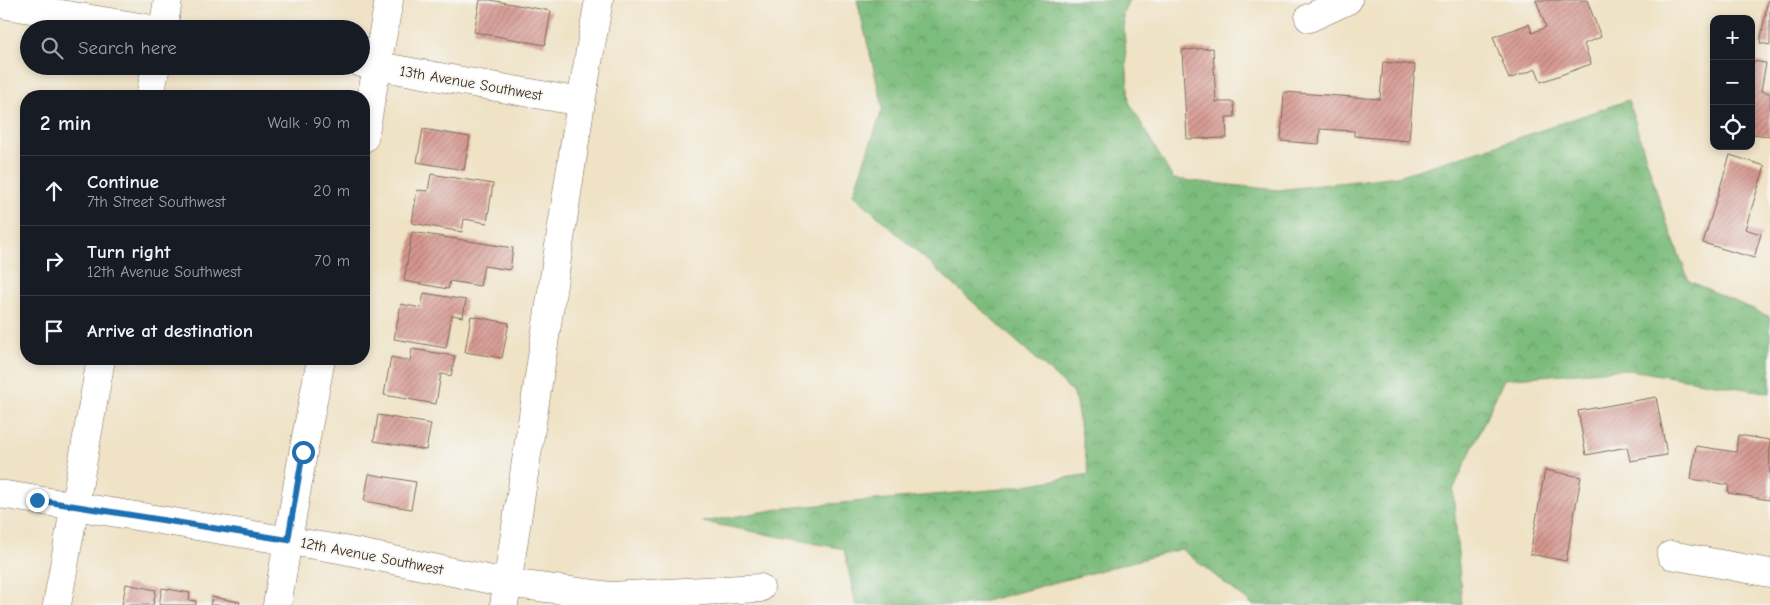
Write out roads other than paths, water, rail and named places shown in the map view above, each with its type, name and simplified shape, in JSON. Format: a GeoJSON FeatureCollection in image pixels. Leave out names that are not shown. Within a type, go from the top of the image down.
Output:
{"type":"FeatureCollection","features":[{"type":"Feature","properties":{"kind":"street"},"geometry":{"type":"LineString","coordinates":[[164,20],[168,0]]}},
{"type":"Feature","properties":{"kind":"street"},"geometry":{"type":"LineString","coordinates":[[370,64],[389,0]]}},
{"type":"Feature","properties":{"kind":"street"},"geometry":{"type":"LineString","coordinates":[[506,594],[581,102],[600,0]]}},
{"type":"Feature","properties":{"kind":"street"},"geometry":{"type":"LineString","coordinates":[[1309,18],[1348,0]]}},
{"type":"Feature","properties":{"kind":"street"},"geometry":{"type":"LineString","coordinates":[[0,4],[97,20]]}},
{"type":"Feature","properties":{"kind":"street","name":"13th Avenue Southwest"},"geometry":{"type":"LineString","coordinates":[[370,64],[581,102]]}},
{"type":"Feature","properties":{"kind":"street"},"geometry":{"type":"LineString","coordinates":[[151,90],[154,75]]}},
{"type":"Feature","properties":{"kind":"street"},"geometry":{"type":"LineString","coordinates":[[368,90],[369,75]]}},
{"type":"Feature","properties":{"kind":"street"},"geometry":{"type":"LineString","coordinates":[[57,605],[100,365]]}},
{"type":"Feature","properties":{"kind":"street"},"geometry":{"type":"LineString","coordinates":[[277,605],[320,365]]}},
{"type":"Feature","properties":{"kind":"street","name":"12th Avenue Southwest"},"geometry":{"type":"LineString","coordinates":[[0,494],[339,549],[506,594],[610,596],[760,588]]}},
{"type":"Feature","properties":{"kind":"street"},"geometry":{"type":"LineString","coordinates":[[1671,555],[1770,573]]}}]}
